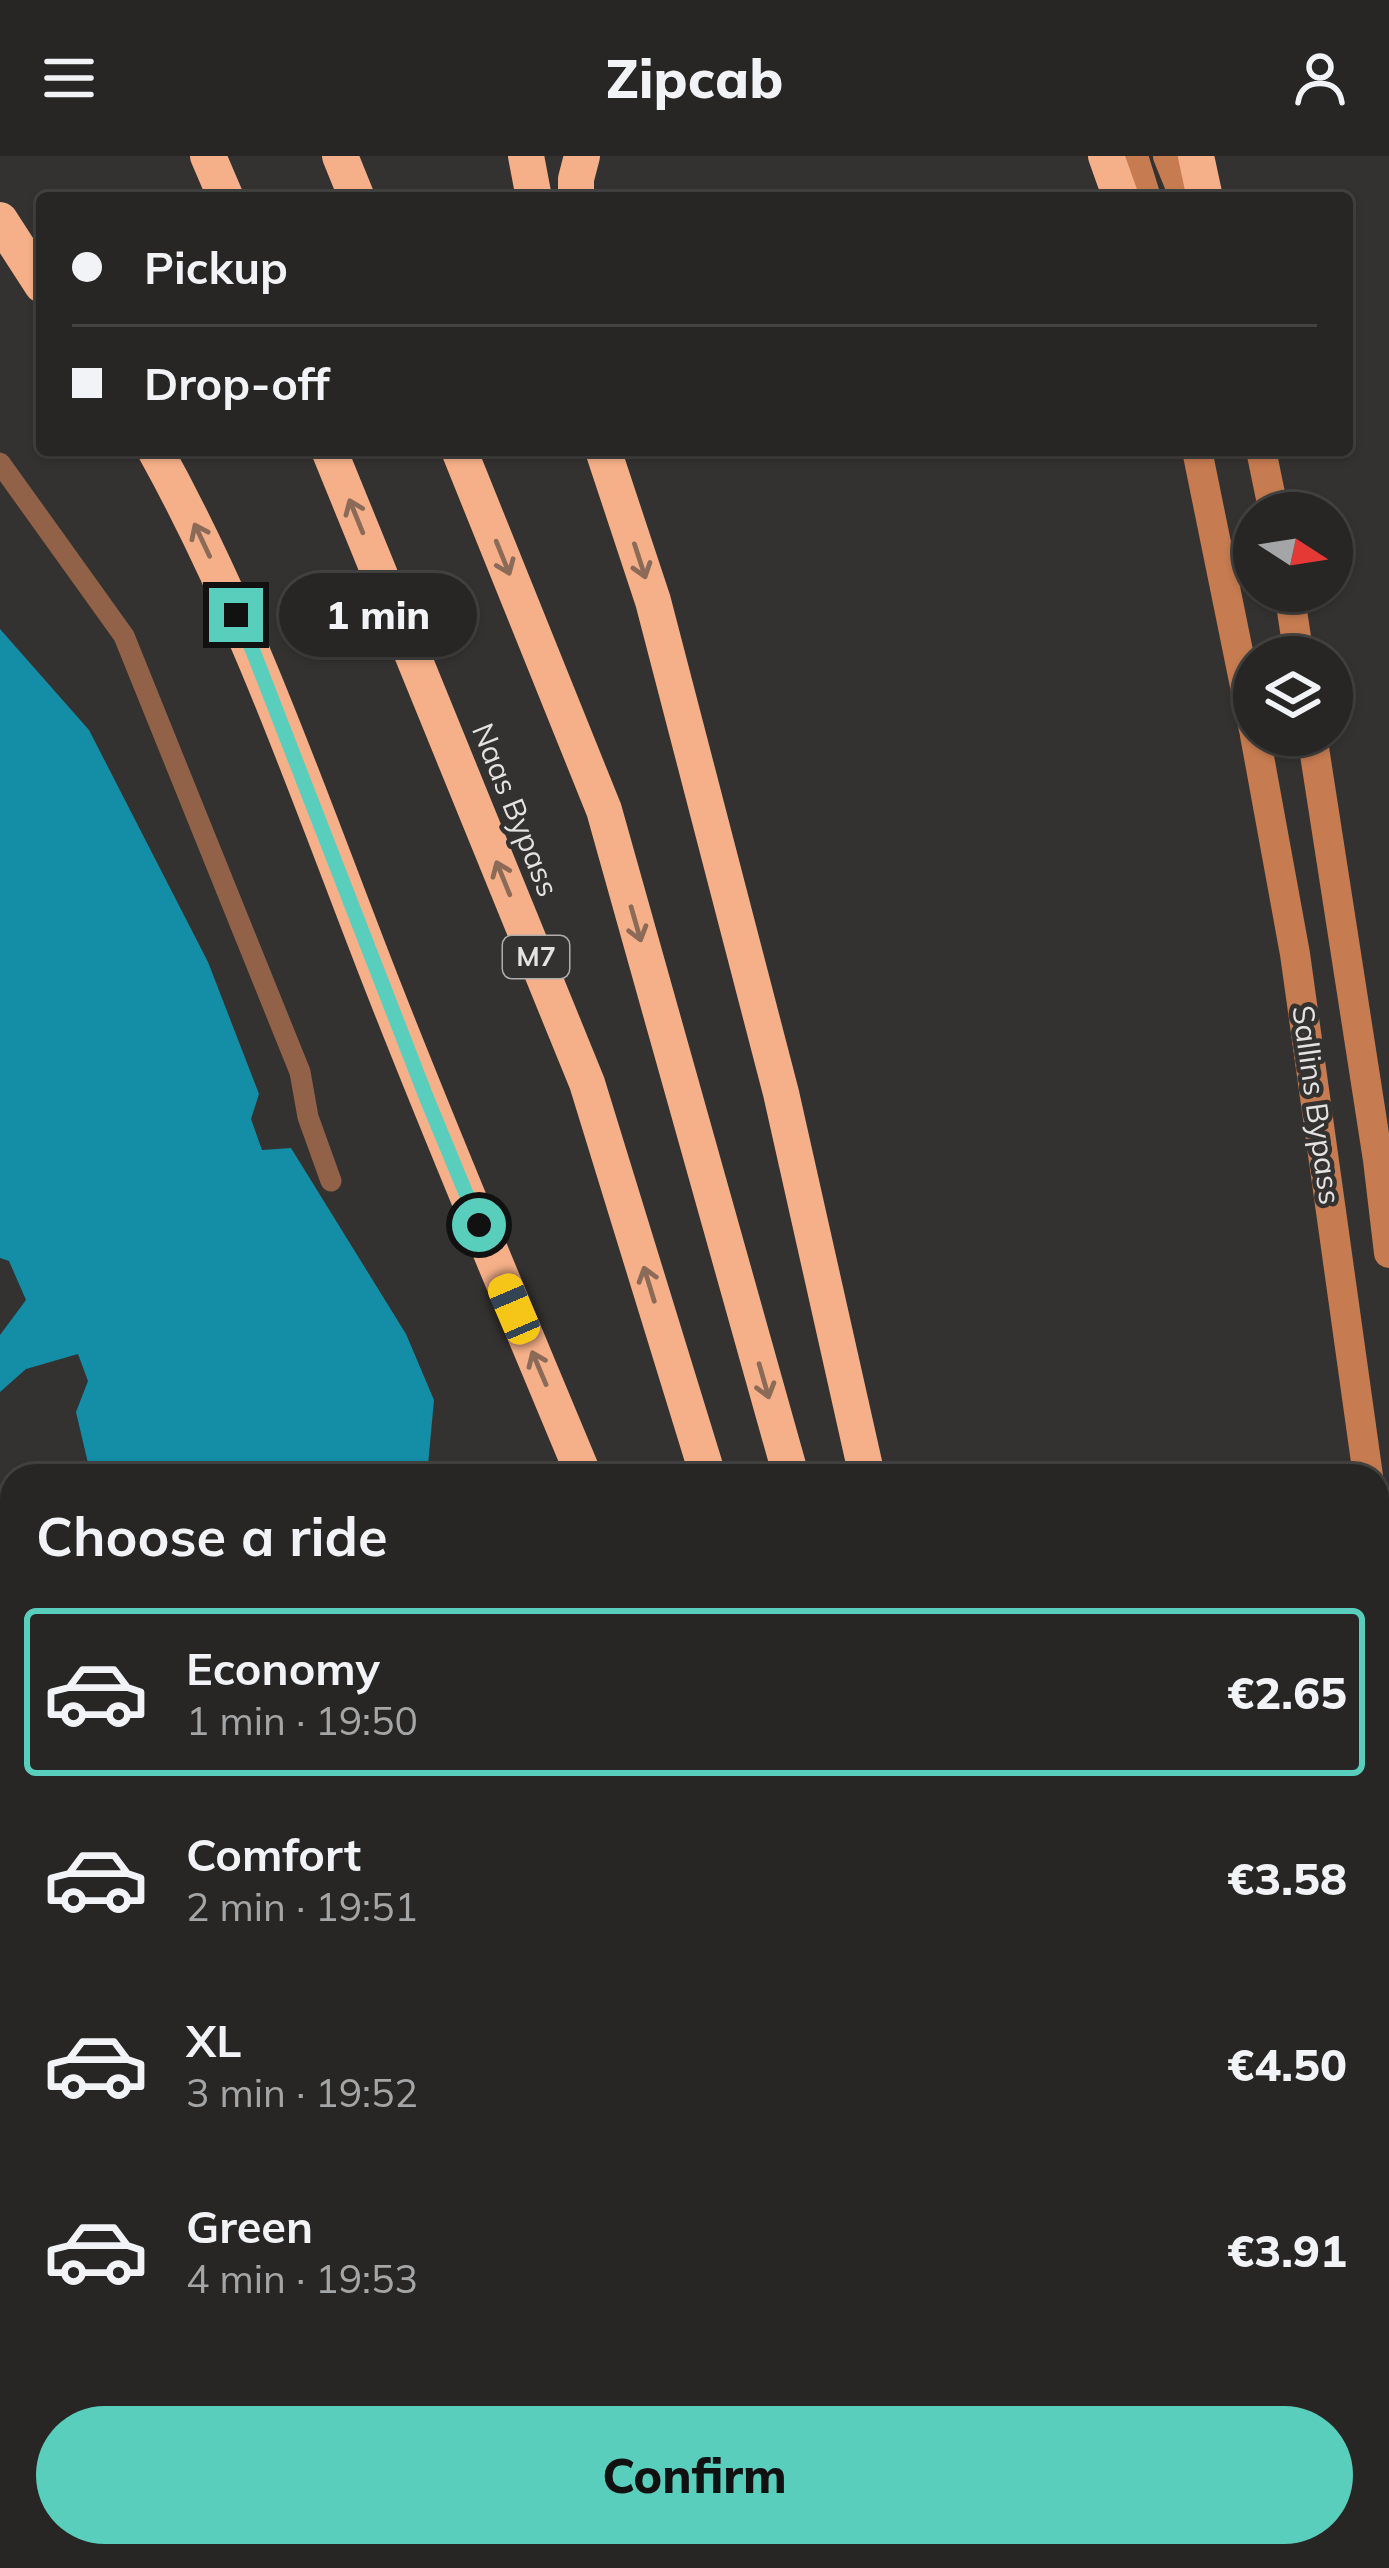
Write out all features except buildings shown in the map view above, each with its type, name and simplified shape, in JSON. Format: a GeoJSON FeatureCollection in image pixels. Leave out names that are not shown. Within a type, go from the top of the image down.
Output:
{"type":"FeatureCollection","features":[{"type":"Feature","properties":{"kind":"highway"},"geometry":{"type":"LineString","coordinates":[[208,156],[223,192]]}},
{"type":"Feature","properties":{"kind":"highway"},"geometry":{"type":"LineString","coordinates":[[340,156],[355,192]]}},
{"type":"Feature","properties":{"kind":"highway"},"geometry":{"type":"LineString","coordinates":[[526,156],[533,192]]}},
{"type":"Feature","properties":{"kind":"highway"},"geometry":{"type":"LineString","coordinates":[[576,192],[582,156]]}},
{"type":"Feature","properties":{"kind":"highway"},"geometry":{"type":"LineString","coordinates":[[1106,156],[1119,192]]}},
{"type":"Feature","properties":{"kind":"highway"},"geometry":{"type":"LineString","coordinates":[[1196,156],[1204,192]]}},
{"type":"Feature","properties":{"kind":"highway"},"geometry":{"type":"LineString","coordinates":[[0,220],[36,276]]}},
{"type":"Feature","properties":{"kind":"highway"},"geometry":{"type":"LineString","coordinates":[[0,266],[36,299]]}},
{"type":"Feature","properties":{"kind":"highway"},"geometry":{"type":"LineString","coordinates":[[158,456],[253,651],[427,1099],[579,1464]]}},
{"type":"Feature","properties":{"kind":"highway","name":"Naas Bypass"},"geometry":{"type":"LineString","coordinates":[[331,456],[587,1083],[704,1464]]}},
{"type":"Feature","properties":{"kind":"highway"},"geometry":{"type":"LineString","coordinates":[[461,456],[604,810],[788,1464]]}},
{"type":"Feature","properties":{"kind":"highway"},"geometry":{"type":"LineString","coordinates":[[605,456],[652,601],[775,1071],[865,1464]]}},
{"type":"Feature","properties":{"kind":"main road"},"geometry":{"type":"LineString","coordinates":[[1133,156],[1144,192]]}},
{"type":"Feature","properties":{"kind":"main road"},"geometry":{"type":"LineString","coordinates":[[1168,156],[1183,192]]}},
{"type":"Feature","properties":{"kind":"main road","name":"Sallins Bypass"},"geometry":{"type":"LineString","coordinates":[[1198,456],[1234,636]]}},
{"type":"Feature","properties":{"kind":"main road"},"geometry":{"type":"LineString","coordinates":[[1262,456],[1270,492]]}},
{"type":"Feature","properties":{"kind":"main road","name":"Sallins Bypass"},"geometry":{"type":"LineString","coordinates":[[1258,756],[1295,954],[1366,1464]]}},
{"type":"Feature","properties":{"kind":"main road","name":"Sallins Bypass"},"geometry":{"type":"LineString","coordinates":[[1315,756],[1389,1253]]}},
{"type":"Feature","properties":{"kind":"lane"},"geometry":{"type":"LineString","coordinates":[[0,463],[124,636],[300,1072],[308,1117],[331,1181]]}},
{"type":"Feature","properties":{"kind":"water"},"geometry":{"type":"Polygon","coordinates":[[[0,629],[89,730],[208,962],[259,1094],[251,1119],[262,1150],[291,1148],[406,1334],[434,1400],[428,1464],[88,1464],[76,1412],[88,1381],[78,1354],[26,1369],[0,1392],[0,1335],[26,1300],[9,1261],[0,1258],[0,629]]]}},
{"type":"Feature","properties":{"kind":"route"},"geometry":{"type":"LineString","coordinates":[[236,615],[479,1225]]}}]}
